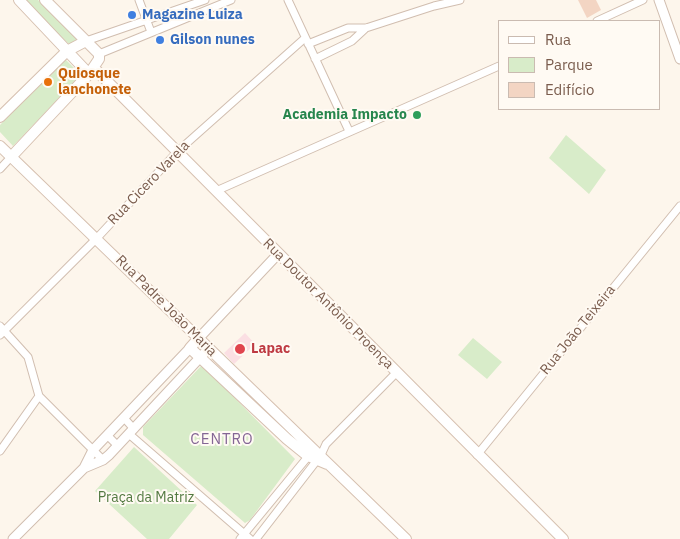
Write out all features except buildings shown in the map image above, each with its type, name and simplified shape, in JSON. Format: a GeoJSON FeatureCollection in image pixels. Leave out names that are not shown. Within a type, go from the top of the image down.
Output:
{"type":"FeatureCollection","features":[{"type":"Feature","properties":{"kind":"main road"},"geometry":{"type":"LineString","coordinates":[[12,156],[92,71],[99,54],[44,0]]}},
{"type":"Feature","properties":{"kind":"main road"},"geometry":{"type":"LineString","coordinates":[[24,2],[67,51]]}},
{"type":"Feature","properties":{"kind":"main road"},"geometry":{"type":"LineString","coordinates":[[0,117],[67,51],[86,41]]}},
{"type":"Feature","properties":{"kind":"main road","name":"Rua Doutor Antônio Proença"},"geometry":{"type":"LineString","coordinates":[[67,51],[92,71],[178,150],[278,254],[563,539]]}},
{"type":"Feature","properties":{"kind":"main road","name":"Rua Padre João Maria"},"geometry":{"type":"LineString","coordinates":[[0,146],[97,238],[208,348],[256,402]]}},
{"type":"Feature","properties":{"kind":"main road"},"geometry":{"type":"LineString","coordinates":[[198,339],[190,348],[200,358],[256,402],[327,464],[406,539]]}},
{"type":"Feature","properties":{"kind":"street"},"geometry":{"type":"LineString","coordinates":[[139,0],[151,32]]}},
{"type":"Feature","properties":{"kind":"street"},"geometry":{"type":"LineString","coordinates":[[86,41],[208,2],[231,0]]}},
{"type":"Feature","properties":{"kind":"street"},"geometry":{"type":"LineString","coordinates":[[288,0],[349,131]]}},
{"type":"Feature","properties":{"kind":"street"},"geometry":{"type":"LineString","coordinates":[[315,59],[352,41],[366,28],[434,6],[460,0]]}},
{"type":"Feature","properties":{"kind":"street"},"geometry":{"type":"LineString","coordinates":[[599,20],[643,0]]}},
{"type":"Feature","properties":{"kind":"street"},"geometry":{"type":"LineString","coordinates":[[658,0],[678,45],[680,59]]}},
{"type":"Feature","properties":{"kind":"street"},"geometry":{"type":"LineString","coordinates":[[99,54],[151,32],[208,2]]}},
{"type":"Feature","properties":{"kind":"street","name":"Rua Cicero Varela"},"geometry":{"type":"LineString","coordinates":[[1,330],[97,238],[178,150],[306,41],[348,28],[366,28]]}},
{"type":"Feature","properties":{"kind":"street"},"geometry":{"type":"LineString","coordinates":[[216,191],[498,66]]}},
{"type":"Feature","properties":{"kind":"street"},"geometry":{"type":"LineString","coordinates":[[0,169],[12,156]]}},
{"type":"Feature","properties":{"kind":"street","name":"Rua João Teixeira"},"geometry":{"type":"LineString","coordinates":[[478,455],[680,206]]}},
{"type":"Feature","properties":{"kind":"street"},"geometry":{"type":"LineString","coordinates":[[198,339],[278,254]]}},
{"type":"Feature","properties":{"kind":"street"},"geometry":{"type":"LineString","coordinates":[[1,330],[28,357],[39,396],[103,460]]}},
{"type":"Feature","properties":{"kind":"street"},"geometry":{"type":"LineString","coordinates":[[13,539],[84,468],[93,450],[190,348]]}},
{"type":"Feature","properties":{"kind":"street"},"geometry":{"type":"LineString","coordinates":[[84,468],[103,460],[132,432],[208,348]]}},
{"type":"Feature","properties":{"kind":"street"},"geometry":{"type":"LineString","coordinates":[[167,372],[178,382]]}},
{"type":"Feature","properties":{"kind":"street"},"geometry":{"type":"LineString","coordinates":[[124,418],[132,432],[244,537],[315,455],[396,373]]}},
{"type":"Feature","properties":{"kind":"street"},"geometry":{"type":"LineString","coordinates":[[0,451],[39,396]]}},
{"type":"Feature","properties":{"kind":"street"},"geometry":{"type":"LineString","coordinates":[[107,435],[117,445]]}},
{"type":"Feature","properties":{"kind":"street"},"geometry":{"type":"LineString","coordinates":[[256,539],[315,455]]}},
{"type":"Feature","properties":{"kind":"shaded area","name":"Lapac"},"geometry":{"type":"Polygon","coordinates":[[[245,333],[255,344],[234,364],[224,353],[245,333]]]}},
{"type":"Feature","properties":{"kind":"green space"},"geometry":{"type":"Polygon","coordinates":[[[22,0],[38,0],[79,39],[69,44],[22,0]]]}},
{"type":"Feature","properties":{"kind":"green space"},"geometry":{"type":"Polygon","coordinates":[[[64,58],[81,75],[13,146],[0,132],[0,125],[64,58]]]}},
{"type":"Feature","properties":{"kind":"green space"},"geometry":{"type":"Polygon","coordinates":[[[566,135],[606,170],[589,194],[549,158],[566,135]]]}},
{"type":"Feature","properties":{"kind":"green space"},"geometry":{"type":"Polygon","coordinates":[[[473,338],[502,362],[487,379],[458,355],[473,338]]]}},
{"type":"Feature","properties":{"kind":"green space"},"geometry":{"type":"Polygon","coordinates":[[[202,365],[295,459],[250,520],[245,523],[143,435],[143,427],[202,365]]]}},
{"type":"Feature","properties":{"kind":"green space","name":"Praça da Matriz"},"geometry":{"type":"Polygon","coordinates":[[[134,447],[197,505],[169,539],[147,539],[95,491],[134,447]]]}},
{"type":"Feature","properties":{"kind":"place","name":"Magazine Luiza"},"geometry":{"type":"Point","coordinates":[132,15]}},
{"type":"Feature","properties":{"kind":"place","name":"Gilson nunes"},"geometry":{"type":"Point","coordinates":[160,40]}},
{"type":"Feature","properties":{"kind":"place","name":"Quiosque lanchonete"},"geometry":{"type":"Point","coordinates":[48,82]}},
{"type":"Feature","properties":{"kind":"place","name":"Academia Impacto"},"geometry":{"type":"Point","coordinates":[417,115]}},
{"type":"Feature","properties":{"kind":"place","name":"Lapac"},"geometry":{"type":"Point","coordinates":[240,349]}},
{"type":"Feature","properties":{"kind":"district","name":"CENTRO"},"geometry":{"type":"Point","coordinates":[222,440]}}]}
